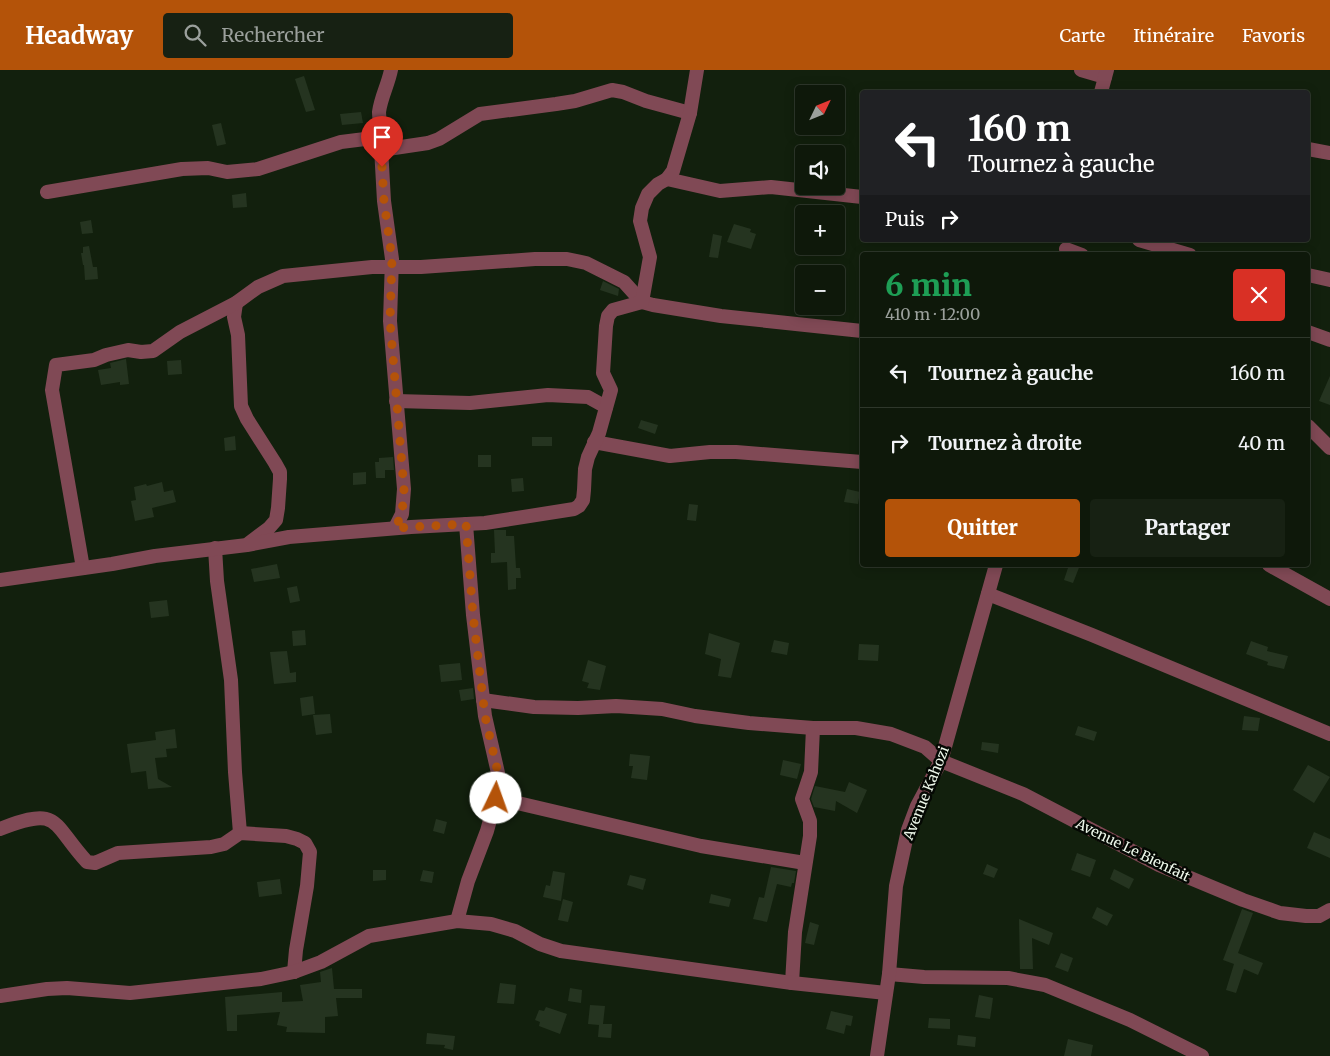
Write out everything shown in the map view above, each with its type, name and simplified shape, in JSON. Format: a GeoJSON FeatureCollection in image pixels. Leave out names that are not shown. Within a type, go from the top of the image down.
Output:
{"type":"FeatureCollection","features":[{"type":"Feature","properties":{"kind":"street"},"geometry":{"type":"LineString","coordinates":[[390,70],[388,85],[380,102],[379,112],[384,201],[392,267],[390,321],[404,489],[402,514],[395,528]]}},
{"type":"Feature","properties":{"kind":"street"},"geometry":{"type":"LineString","coordinates":[[642,302],[650,258],[640,222],[642,208],[648,194],[658,184],[667,179],[673,171],[690,113],[697,70]]}},
{"type":"Feature","properties":{"kind":"street"},"geometry":{"type":"LineString","coordinates":[[1081,70],[1106,73],[1102,90]]}},
{"type":"Feature","properties":{"kind":"street"},"geometry":{"type":"LineString","coordinates":[[48,192],[182,169],[208,168],[227,172],[258,169],[341,142],[433,141],[480,114],[556,104],[612,90],[690,113]]}},
{"type":"Feature","properties":{"kind":"street"},"geometry":{"type":"LineString","coordinates":[[1310,149],[1330,153]]}},
{"type":"Feature","properties":{"kind":"street"},"geometry":{"type":"LineString","coordinates":[[667,179],[720,190],[771,187],[860,197]]}},
{"type":"Feature","properties":{"kind":"street"},"geometry":{"type":"LineString","coordinates":[[1146,242],[1180,252]]}},
{"type":"Feature","properties":{"kind":"street"},"geometry":{"type":"LineString","coordinates":[[82,568],[52,390],[56,364],[94,360],[128,350],[153,351],[180,332],[236,303],[258,287],[283,276],[372,267],[421,267],[535,259],[567,259],[586,263],[624,282],[642,302]]}},
{"type":"Feature","properties":{"kind":"street"},"geometry":{"type":"LineString","coordinates":[[1310,276],[1330,280]]}},
{"type":"Feature","properties":{"kind":"street"},"geometry":{"type":"LineString","coordinates":[[0,580],[155,556],[247,545],[288,537],[485,523],[574,509],[583,500],[584,469],[599,433],[612,390],[603,373],[606,326],[608,316],[613,310],[642,302],[721,316],[860,331]]}},
{"type":"Feature","properties":{"kind":"street"},"geometry":{"type":"LineString","coordinates":[[236,303],[234,317],[238,335],[241,406],[280,472],[276,520],[247,545]]}},
{"type":"Feature","properties":{"kind":"street"},"geometry":{"type":"LineString","coordinates":[[1310,333],[1330,340]]}},
{"type":"Feature","properties":{"kind":"street"},"geometry":{"type":"LineString","coordinates":[[396,402],[470,403],[548,396],[588,397],[606,407]]}},
{"type":"Feature","properties":{"kind":"street"},"geometry":{"type":"LineString","coordinates":[[1310,428],[1330,448]]}},
{"type":"Feature","properties":{"kind":"street"},"geometry":{"type":"LineString","coordinates":[[594,442],[670,456],[710,452],[736,452],[860,462]]}},
{"type":"Feature","properties":{"kind":"street"},"geometry":{"type":"LineString","coordinates":[[457,921],[468,880],[487,831],[496,798],[498,773],[485,716],[473,615],[466,524]]}},
{"type":"Feature","properties":{"kind":"street"},"geometry":{"type":"LineString","coordinates":[[215,548],[217,581],[231,680],[234,772],[240,833]]}},
{"type":"Feature","properties":{"kind":"street","name":"Avenue Kahozi"},"geometry":{"type":"LineString","coordinates":[[877,1056],[889,974],[896,886],[908,830],[917,806],[940,761],[995,567]]}},
{"type":"Feature","properties":{"kind":"street"},"geometry":{"type":"LineString","coordinates":[[1273,567],[1330,599]]}},
{"type":"Feature","properties":{"kind":"street"},"geometry":{"type":"LineString","coordinates":[[988,594],[1330,734]]}},
{"type":"Feature","properties":{"kind":"street","name":"Avenue Le Bienfait"},"geometry":{"type":"LineString","coordinates":[[483,700],[534,707],[578,708],[616,706],[662,708],[695,716],[748,723],[813,728],[856,728],[891,734],[924,748],[940,761],[1023,794],[1159,866],[1243,900],[1280,913],[1306,916],[1320,916],[1330,910]]}},
{"type":"Feature","properties":{"kind":"street"},"geometry":{"type":"LineString","coordinates":[[792,983],[795,932],[810,821],[802,799],[811,772],[813,728]]}},
{"type":"Feature","properties":{"kind":"street"},"geometry":{"type":"LineString","coordinates":[[496,798],[701,846],[805,863]]}},
{"type":"Feature","properties":{"kind":"street"},"geometry":{"type":"LineString","coordinates":[[0,829],[34,818],[46,818],[58,824],[87,862],[95,863],[118,853],[224,844],[240,833],[297,839],[304,843],[310,852],[307,886],[294,972]]}},
{"type":"Feature","properties":{"kind":"street"},"geometry":{"type":"LineString","coordinates":[[0,996],[60,989],[130,993],[261,979],[294,972],[321,962],[369,936],[457,921],[491,924],[515,931],[540,944],[562,951],[792,983],[886,993]]}},
{"type":"Feature","properties":{"kind":"street"},"geometry":{"type":"LineString","coordinates":[[889,974],[924,977],[1008,978],[1045,985],[1130,1020],[1202,1056]]}},
{"type":"Feature","properties":{"kind":"building"},"geometry":{"type":"Polygon","coordinates":[[[304,76],[315,110],[306,112],[295,79],[304,76]]]}},
{"type":"Feature","properties":{"kind":"building"},"geometry":{"type":"Polygon","coordinates":[[[361,112],[363,123],[342,125],[340,114],[361,112]]]}},
{"type":"Feature","properties":{"kind":"building"},"geometry":{"type":"Polygon","coordinates":[[[221,123],[226,144],[217,146],[212,125],[221,123]]]}},
{"type":"Feature","properties":{"kind":"building"},"geometry":{"type":"Polygon","coordinates":[[[246,193],[247,207],[233,208],[232,195],[246,193]]]}},
{"type":"Feature","properties":{"kind":"building"},"geometry":{"type":"Polygon","coordinates":[[[91,220],[93,233],[82,234],[80,222],[91,220]]]}},
{"type":"Feature","properties":{"kind":"building"},"geometry":{"type":"Polygon","coordinates":[[[734,224],[751,229],[750,232],[756,234],[751,249],[727,242],[734,224]]]}},
{"type":"Feature","properties":{"kind":"building"},"geometry":{"type":"Polygon","coordinates":[[[713,234],[722,236],[718,258],[709,257],[713,234]]]}},
{"type":"Feature","properties":{"kind":"building"},"geometry":{"type":"Polygon","coordinates":[[[89,246],[93,267],[97,267],[98,279],[85,280],[81,253],[83,253],[83,247],[89,246]]]}},
{"type":"Feature","properties":{"kind":"building"},"geometry":{"type":"Polygon","coordinates":[[[603,281],[619,289],[618,296],[600,290],[603,281]]]}},
{"type":"Feature","properties":{"kind":"building"},"geometry":{"type":"Polygon","coordinates":[[[126,359],[129,384],[120,385],[120,382],[101,385],[98,370],[111,368],[110,363],[126,359]]]}},
{"type":"Feature","properties":{"kind":"building"},"geometry":{"type":"Polygon","coordinates":[[[181,360],[182,374],[168,375],[167,361],[181,360]]]}},
{"type":"Feature","properties":{"kind":"building"},"geometry":{"type":"Polygon","coordinates":[[[1330,376],[1330,405],[1319,401],[1330,376]]]}},
{"type":"Feature","properties":{"kind":"building"},"geometry":{"type":"Polygon","coordinates":[[[641,420],[658,425],[655,434],[638,428],[641,420]]]}},
{"type":"Feature","properties":{"kind":"building"},"geometry":{"type":"Polygon","coordinates":[[[235,436],[236,450],[225,451],[224,438],[235,436]]]}},
{"type":"Feature","properties":{"kind":"building"},"geometry":{"type":"Polygon","coordinates":[[[532,437],[552,437],[552,446],[532,446],[532,437]]]}},
{"type":"Feature","properties":{"kind":"building"},"geometry":{"type":"Polygon","coordinates":[[[478,455],[491,455],[491,467],[478,467],[478,455]]]}},
{"type":"Feature","properties":{"kind":"building"},"geometry":{"type":"Polygon","coordinates":[[[393,457],[394,470],[385,470],[385,478],[376,478],[375,462],[379,462],[379,458],[393,457]]]}},
{"type":"Feature","properties":{"kind":"building"},"geometry":{"type":"Polygon","coordinates":[[[366,472],[366,484],[353,485],[353,473],[366,472]]]}},
{"type":"Feature","properties":{"kind":"building"},"geometry":{"type":"Polygon","coordinates":[[[523,478],[524,491],[512,492],[511,479],[523,478]]]}},
{"type":"Feature","properties":{"kind":"building"},"geometry":{"type":"Polygon","coordinates":[[[162,482],[164,492],[173,490],[176,502],[152,508],[154,517],[135,521],[131,501],[136,500],[134,487],[162,482]]]}},
{"type":"Feature","properties":{"kind":"building"},"geometry":{"type":"Polygon","coordinates":[[[847,489],[860,492],[858,504],[844,502],[847,489]]]}},
{"type":"Feature","properties":{"kind":"building"},"geometry":{"type":"Polygon","coordinates":[[[689,504],[698,505],[696,521],[687,520],[689,504]]]}},
{"type":"Feature","properties":{"kind":"building"},"geometry":{"type":"Polygon","coordinates":[[[494,530],[506,530],[506,536],[514,536],[516,568],[520,568],[521,578],[516,578],[516,589],[508,590],[507,562],[491,563],[491,553],[495,553],[494,530]]]}},
{"type":"Feature","properties":{"kind":"building"},"geometry":{"type":"Polygon","coordinates":[[[277,564],[280,578],[254,582],[251,569],[277,564]]]}},
{"type":"Feature","properties":{"kind":"building"},"geometry":{"type":"Polygon","coordinates":[[[1068,567],[1079,567],[1073,583],[1064,580],[1068,567]]]}},
{"type":"Feature","properties":{"kind":"building"},"geometry":{"type":"Polygon","coordinates":[[[297,586],[300,601],[290,603],[287,588],[297,586]]]}},
{"type":"Feature","properties":{"kind":"building"},"geometry":{"type":"Polygon","coordinates":[[[167,600],[169,616],[151,618],[149,602],[167,600]]]}},
{"type":"Feature","properties":{"kind":"building"},"geometry":{"type":"Polygon","coordinates":[[[305,630],[306,645],[293,646],[292,631],[305,630]]]}},
{"type":"Feature","properties":{"kind":"building"},"geometry":{"type":"Polygon","coordinates":[[[709,633],[740,643],[731,678],[718,676],[721,659],[705,654],[709,633]]]}},
{"type":"Feature","properties":{"kind":"building"},"geometry":{"type":"Polygon","coordinates":[[[774,640],[789,643],[787,655],[771,652],[774,640]]]}},
{"type":"Feature","properties":{"kind":"building"},"geometry":{"type":"Polygon","coordinates":[[[1251,641],[1268,647],[1267,651],[1288,656],[1284,669],[1267,665],[1268,662],[1246,654],[1251,641]]]}},
{"type":"Feature","properties":{"kind":"building"},"geometry":{"type":"Polygon","coordinates":[[[859,644],[879,645],[878,661],[858,660],[859,644]]]}},
{"type":"Feature","properties":{"kind":"building"},"geometry":{"type":"Polygon","coordinates":[[[287,651],[290,673],[296,672],[296,682],[274,684],[270,652],[287,651]]]}},
{"type":"Feature","properties":{"kind":"building"},"geometry":{"type":"Polygon","coordinates":[[[588,660],[606,666],[600,690],[587,688],[589,683],[582,681],[588,660]]]}},
{"type":"Feature","properties":{"kind":"building"},"geometry":{"type":"Polygon","coordinates":[[[460,663],[462,680],[441,682],[439,665],[460,663]]]}},
{"type":"Feature","properties":{"kind":"building"},"geometry":{"type":"Polygon","coordinates":[[[473,688],[474,699],[461,701],[459,690],[473,688]]]}},
{"type":"Feature","properties":{"kind":"building"},"geometry":{"type":"Polygon","coordinates":[[[313,696],[315,714],[302,716],[300,698],[313,696]]]}},
{"type":"Feature","properties":{"kind":"building"},"geometry":{"type":"Polygon","coordinates":[[[330,714],[332,733],[316,735],[313,715],[330,714]]]}},
{"type":"Feature","properties":{"kind":"building"},"geometry":{"type":"Polygon","coordinates":[[[1244,716],[1260,718],[1258,731],[1242,730],[1244,716]]]}},
{"type":"Feature","properties":{"kind":"building"},"geometry":{"type":"Polygon","coordinates":[[[1078,726],[1097,732],[1094,741],[1075,735],[1078,726]]]}},
{"type":"Feature","properties":{"kind":"building"},"geometry":{"type":"Polygon","coordinates":[[[175,729],[177,748],[166,749],[167,757],[155,758],[158,779],[172,787],[148,789],[146,771],[131,773],[127,744],[156,740],[155,732],[175,729]]]}},
{"type":"Feature","properties":{"kind":"building"},"geometry":{"type":"Polygon","coordinates":[[[982,742],[999,744],[998,753],[981,750],[982,742]]]}},
{"type":"Feature","properties":{"kind":"building"},"geometry":{"type":"Polygon","coordinates":[[[630,754],[650,756],[647,780],[631,778],[633,766],[629,766],[630,754]]]}},
{"type":"Feature","properties":{"kind":"building"},"geometry":{"type":"Polygon","coordinates":[[[783,760],[801,764],[797,779],[780,775],[783,760]]]}},
{"type":"Feature","properties":{"kind":"building"},"geometry":{"type":"Polygon","coordinates":[[[1308,765],[1330,777],[1314,803],[1293,790],[1308,765]]]}},
{"type":"Feature","properties":{"kind":"building"},"geometry":{"type":"Polygon","coordinates":[[[849,782],[867,790],[857,813],[836,801],[835,811],[814,807],[811,799],[815,786],[845,792],[849,782]]]}},
{"type":"Feature","properties":{"kind":"building"},"geometry":{"type":"Polygon","coordinates":[[[436,819],[447,822],[444,834],[433,831],[436,819]]]}},
{"type":"Feature","properties":{"kind":"building"},"geometry":{"type":"Polygon","coordinates":[[[1314,832],[1330,839],[1330,858],[1307,848],[1314,832]]]}},
{"type":"Feature","properties":{"kind":"building"},"geometry":{"type":"Polygon","coordinates":[[[1077,853],[1096,860],[1090,877],[1071,870],[1077,853]]]}},
{"type":"Feature","properties":{"kind":"building"},"geometry":{"type":"Polygon","coordinates":[[[987,864],[998,869],[994,878],[983,874],[987,864]]]}},
{"type":"Feature","properties":{"kind":"building"},"geometry":{"type":"Polygon","coordinates":[[[771,867],[796,871],[794,883],[792,883],[791,887],[777,884],[767,922],[753,919],[759,897],[764,898],[771,867]]]}},
{"type":"Feature","properties":{"kind":"building"},"geometry":{"type":"Polygon","coordinates":[[[1114,869],[1134,879],[1129,889],[1110,879],[1114,869]]]}},
{"type":"Feature","properties":{"kind":"building"},"geometry":{"type":"Polygon","coordinates":[[[373,870],[386,870],[386,880],[373,881],[373,870]]]}},
{"type":"Feature","properties":{"kind":"building"},"geometry":{"type":"Polygon","coordinates":[[[423,870],[434,872],[432,883],[420,881],[423,870]]]}},
{"type":"Feature","properties":{"kind":"building"},"geometry":{"type":"Polygon","coordinates":[[[553,871],[565,873],[561,901],[543,897],[546,885],[550,886],[553,871]]]}},
{"type":"Feature","properties":{"kind":"building"},"geometry":{"type":"Polygon","coordinates":[[[630,875],[646,879],[643,890],[627,885],[630,875]]]}},
{"type":"Feature","properties":{"kind":"building"},"geometry":{"type":"Polygon","coordinates":[[[280,879],[282,894],[259,897],[257,882],[280,879]]]}},
{"type":"Feature","properties":{"kind":"building"},"geometry":{"type":"Polygon","coordinates":[[[711,894],[731,899],[729,907],[709,903],[711,894]]]}},
{"type":"Feature","properties":{"kind":"building"},"geometry":{"type":"Polygon","coordinates":[[[563,899],[573,902],[568,922],[558,920],[563,899]]]}},
{"type":"Feature","properties":{"kind":"building"},"geometry":{"type":"Polygon","coordinates":[[[1097,907],[1113,915],[1107,926],[1092,918],[1097,907]]]}},
{"type":"Feature","properties":{"kind":"building"},"geometry":{"type":"Polygon","coordinates":[[[1242,909],[1253,913],[1238,953],[1263,963],[1258,975],[1244,969],[1236,993],[1226,990],[1234,964],[1223,960],[1242,909]]]}},
{"type":"Feature","properties":{"kind":"building"},"geometry":{"type":"Polygon","coordinates":[[[1019,919],[1053,933],[1049,945],[1032,938],[1033,969],[1020,969],[1019,919]]]}},
{"type":"Feature","properties":{"kind":"building"},"geometry":{"type":"Polygon","coordinates":[[[810,922],[819,925],[814,945],[805,943],[810,922]]]}},
{"type":"Feature","properties":{"kind":"building"},"geometry":{"type":"Polygon","coordinates":[[[1061,953],[1073,958],[1068,972],[1055,967],[1061,953]]]}},
{"type":"Feature","properties":{"kind":"building"},"geometry":{"type":"Polygon","coordinates":[[[332,968],[334,989],[362,989],[362,998],[336,998],[338,1016],[325,1017],[325,1033],[286,1032],[287,1027],[277,1025],[280,1012],[237,1015],[237,1031],[227,1031],[225,997],[282,992],[282,1002],[303,1001],[300,985],[321,982],[320,972],[332,968]]]}},
{"type":"Feature","properties":{"kind":"building"},"geometry":{"type":"Polygon","coordinates":[[[500,983],[516,985],[514,1004],[497,1003],[500,983]]]}},
{"type":"Feature","properties":{"kind":"building"},"geometry":{"type":"Polygon","coordinates":[[[570,988],[582,990],[581,1003],[568,1001],[570,988]]]}},
{"type":"Feature","properties":{"kind":"building"},"geometry":{"type":"Polygon","coordinates":[[[979,995],[993,998],[990,1019],[975,1017],[979,995]]]}},
{"type":"Feature","properties":{"kind":"building"},"geometry":{"type":"Polygon","coordinates":[[[590,1005],[605,1006],[603,1024],[612,1024],[611,1038],[598,1037],[599,1025],[588,1024],[590,1005]]]}},
{"type":"Feature","properties":{"kind":"building"},"geometry":{"type":"Polygon","coordinates":[[[546,1007],[567,1014],[560,1034],[539,1026],[540,1022],[535,1020],[539,1010],[544,1011],[546,1007]]]}},
{"type":"Feature","properties":{"kind":"building"},"geometry":{"type":"Polygon","coordinates":[[[831,1011],[853,1016],[851,1026],[846,1025],[844,1034],[826,1029],[831,1011]]]}},
{"type":"Feature","properties":{"kind":"building"},"geometry":{"type":"Polygon","coordinates":[[[929,1018],[950,1019],[950,1029],[928,1028],[929,1018]]]}},
{"type":"Feature","properties":{"kind":"building"},"geometry":{"type":"Polygon","coordinates":[[[427,1033],[455,1036],[453,1050],[444,1048],[445,1045],[426,1044],[427,1033]]]}},
{"type":"Feature","properties":{"kind":"building"},"geometry":{"type":"Polygon","coordinates":[[[958,1035],[976,1037],[975,1047],[957,1045],[958,1035]]]}},
{"type":"Feature","properties":{"kind":"building"},"geometry":{"type":"Polygon","coordinates":[[[1068,1039],[1093,1045],[1091,1056],[1064,1056],[1068,1039]]]}},
{"type":"Feature","properties":{"kind":"route"},"geometry":{"type":"LineString","coordinates":[[382,167],[384,201],[392,259],[390,321],[404,489],[402,514],[395,528],[466,524],[473,615],[485,716],[498,773],[496,798]]}}]}
